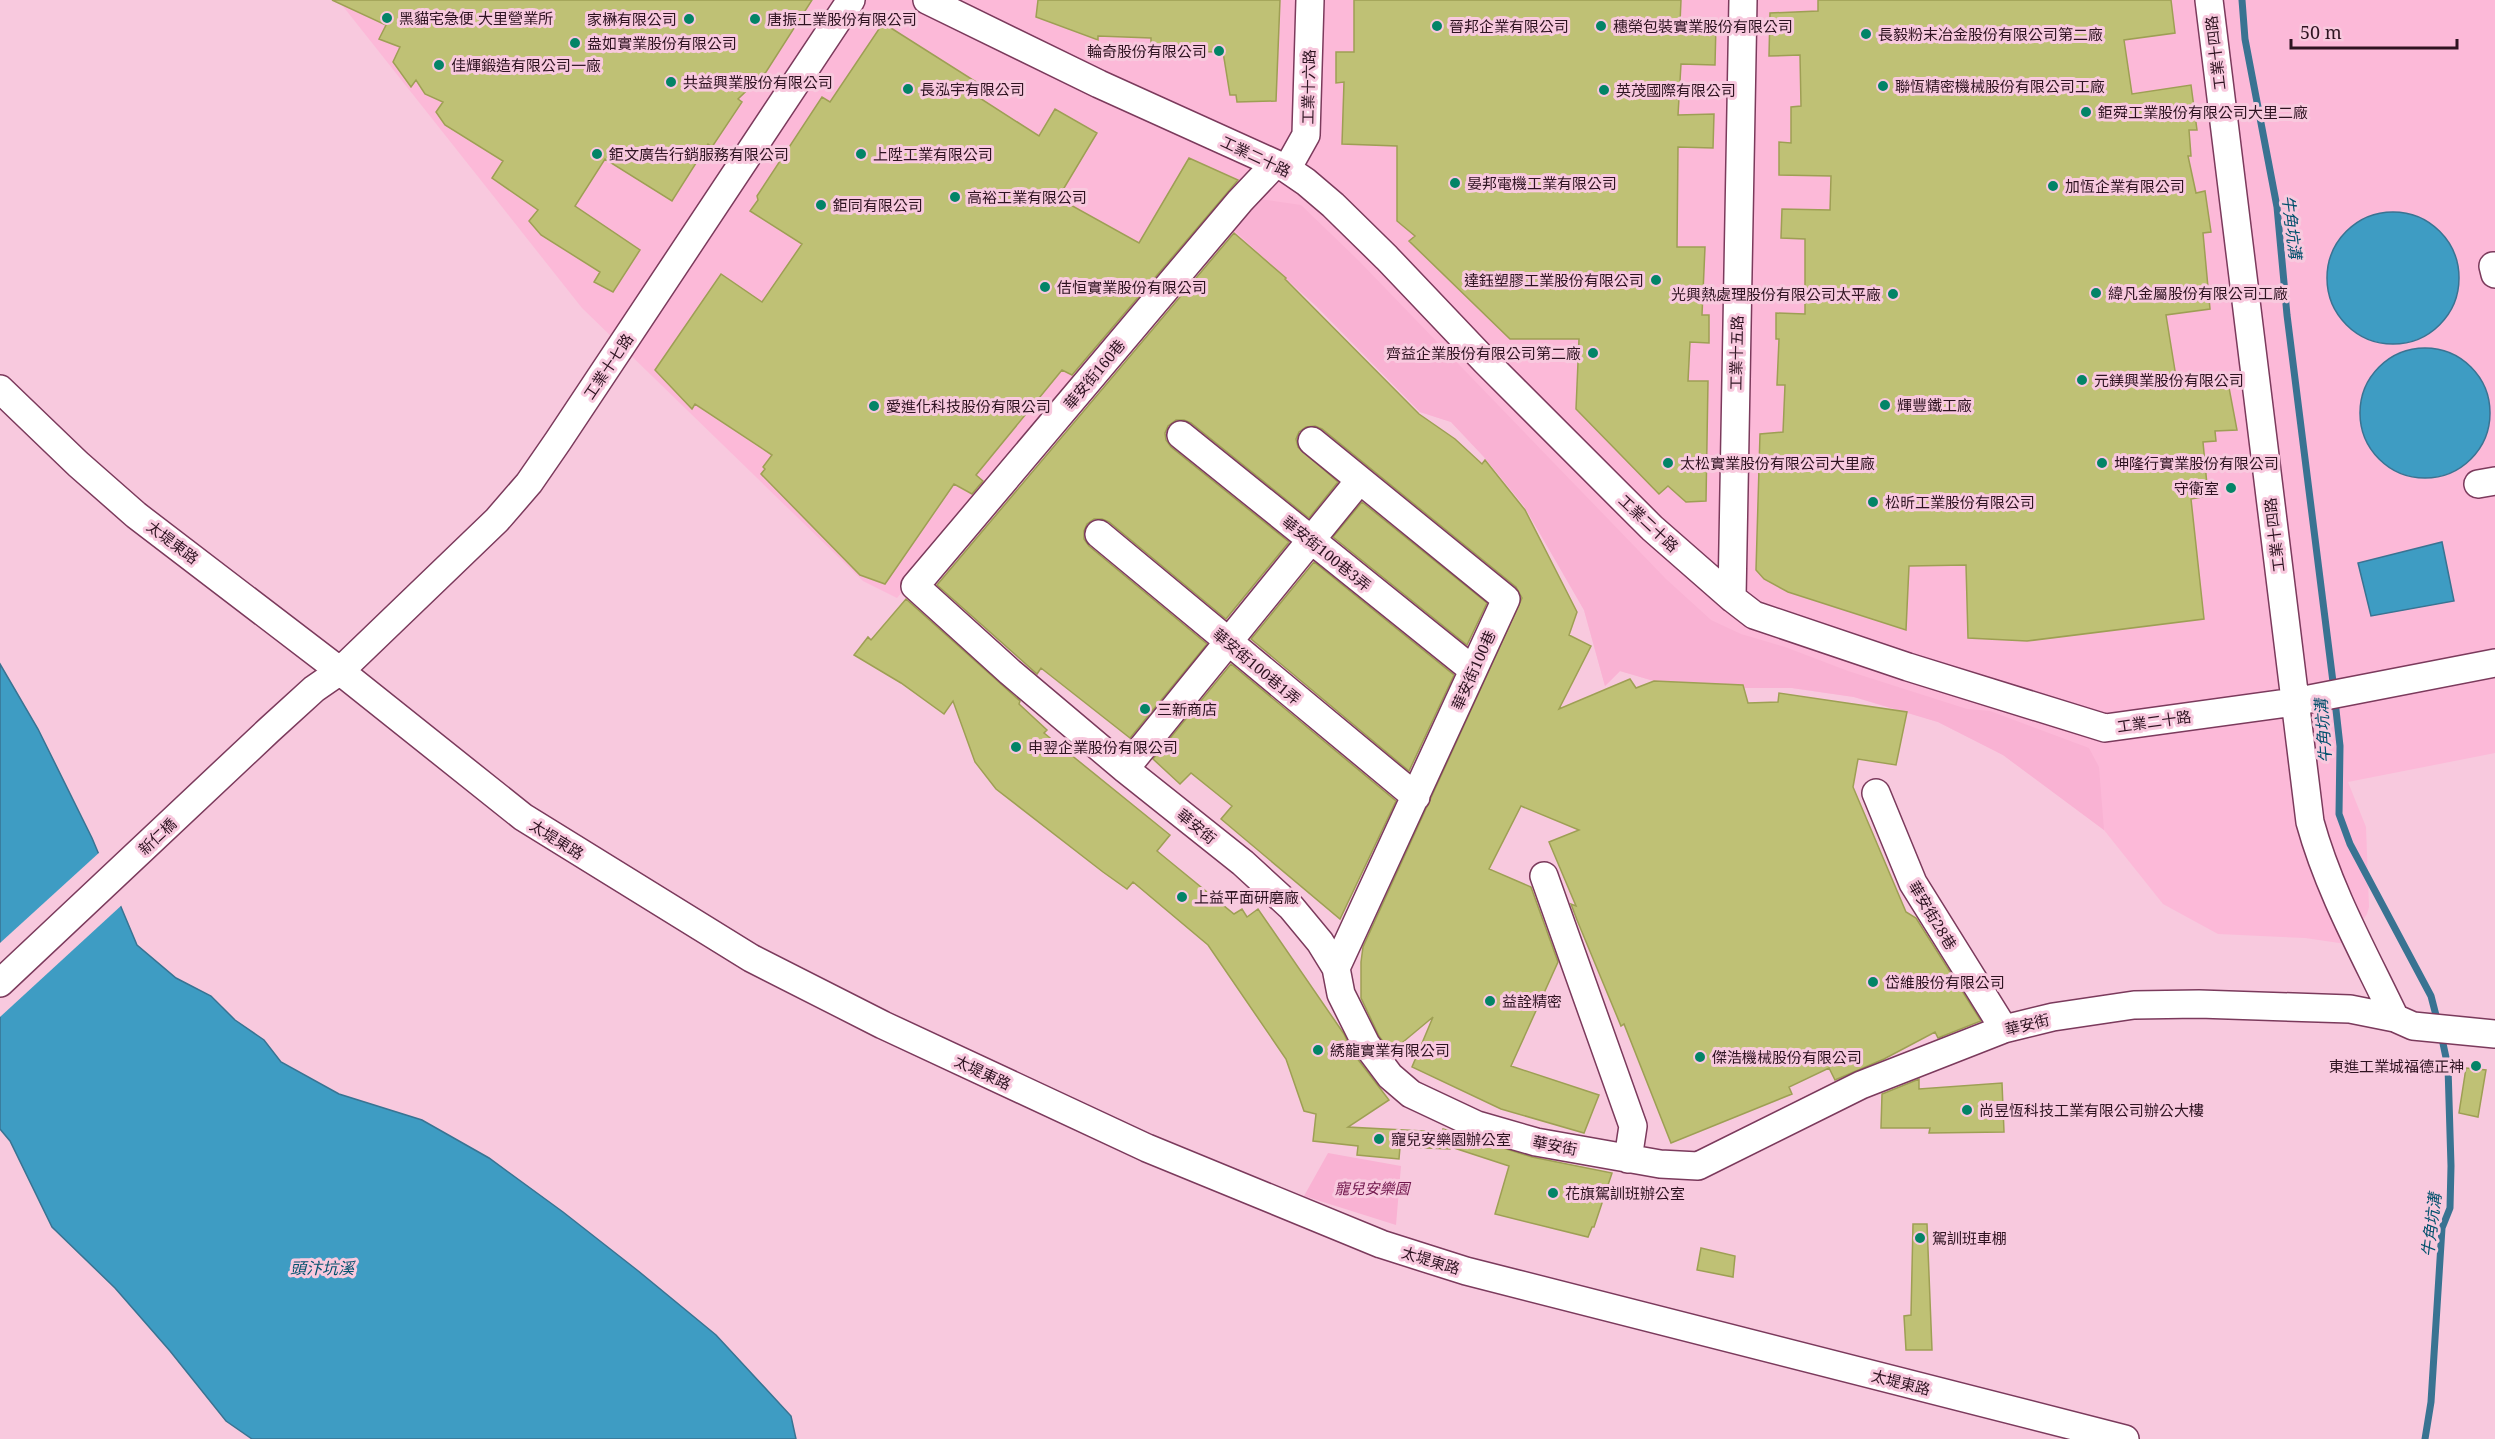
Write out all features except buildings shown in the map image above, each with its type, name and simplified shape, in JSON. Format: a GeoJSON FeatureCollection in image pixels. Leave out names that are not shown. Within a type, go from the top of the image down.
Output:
{"type":"FeatureCollection","features":[{"type":"Feature","properties":{"kind":"street","name":"工業十七路"},"geometry":{"type":"LineString","coordinates":[[314,689],[340,670],[457,560],[529,483],[851,0]]}},
{"type":"Feature","properties":{"kind":"street","name":"工業二十路"},"geometry":{"type":"LineString","coordinates":[[927,0],[1099,84],[1281,167],[1306,182],[1333,205],[1652,528],[1754,615],[1908,667],[2105,728],[2300,701],[2495,663]]}},
{"type":"Feature","properties":{"kind":"street","name":"工業十六路"},"geometry":{"type":"LineString","coordinates":[[1281,167],[1306,135],[1310,0]]}},
{"type":"Feature","properties":{"kind":"street","name":"工業十五路"},"geometry":{"type":"LineString","coordinates":[[1732,598],[1743,0]]}},
{"type":"Feature","properties":{"kind":"street","name":"工業十四路"},"geometry":{"type":"LineString","coordinates":[[2209,0],[2300,701],[2310,822],[2332,888],[2404,1022]]}},
{"type":"Feature","properties":{"kind":"street","name":"華安街160巷"},"geometry":{"type":"LineString","coordinates":[[915,585],[1240,201],[1281,167]]}},
{"type":"Feature","properties":{"kind":"street"},"geometry":{"type":"LineString","coordinates":[[2495,266],[2493,266],[2495,274]]}},
{"type":"Feature","properties":{"kind":"street","name":"太堤東路"},"geometry":{"type":"LineString","coordinates":[[0,389],[78,464],[136,515],[340,670],[523,818],[751,958],[883,1025],[1147,1148],[1380,1244],[1466,1271],[2126,1439]]}},
{"type":"Feature","properties":{"kind":"street","name":"華安街100巷3弄"},"geometry":{"type":"LineString","coordinates":[[1181,435],[1473,670]]}},
{"type":"Feature","properties":{"kind":"street","name":"華安街100巷"},"geometry":{"type":"LineString","coordinates":[[1312,441],[1506,599],[1336,968]]}},
{"type":"Feature","properties":{"kind":"street"},"geometry":{"type":"LineString","coordinates":[[1125,769],[1359,481]]}},
{"type":"Feature","properties":{"kind":"street","name":"華安街100巷1弄"},"geometry":{"type":"LineString","coordinates":[[1099,534],[1416,797]]}},
{"type":"Feature","properties":{"kind":"street","name":"華安街"},"geometry":{"type":"LineString","coordinates":[[915,585],[1010,672],[1125,769],[1243,863],[1291,907],[1320,942],[1336,968],[1341,994],[1366,1044],[1390,1076],[1411,1094],[1478,1125],[1536,1142],[1628,1159],[1669,1165],[1698,1166],[1861,1085],[2004,1029],[2053,1017],[2134,1005],[2199,1004],[2350,1009],[2404,1022],[2495,1034]]}},
{"type":"Feature","properties":{"kind":"street","name":"新仁橋"},"geometry":{"type":"LineString","coordinates":[[0,983],[314,689]]}},
{"type":"Feature","properties":{"kind":"street","name":"華安街28巷"},"geometry":{"type":"LineString","coordinates":[[1876,793],[1913,883],[2004,1029]]}},
{"type":"Feature","properties":{"kind":"street"},"geometry":{"type":"LineString","coordinates":[[1544,876],[1633,1126],[1628,1159]]}},
{"type":"Feature","properties":{"kind":"shaded area"},"geometry":{"type":"Polygon","coordinates":[[[338,0],[2495,0],[2495,753],[2348,782],[2366,827],[2369,907],[2367,914],[2346,944],[2305,938],[2218,934],[2163,904],[2104,830],[2003,755],[1938,722],[1854,697],[1792,688],[1744,688],[1709,683],[1681,689],[1620,671],[1605,686],[1584,610],[1524,506],[1484,457],[1451,422],[1420,412],[1316,306],[1289,282],[1247,247],[1208,224],[897,598],[863,581],[582,308],[338,0]]]}},
{"type":"Feature","properties":{"kind":"green space"},"geometry":{"type":"Polygon","coordinates":[[[1259,199],[1301,205],[1358,260],[1666,579],[1711,620],[1741,634],[1785,647],[1848,671],[1967,709],[1990,711],[2089,748],[2099,767],[2104,830],[2003,755],[1938,722],[1854,697],[1792,688],[1744,688],[1709,683],[1681,689],[1620,671],[1605,686],[1584,610],[1524,506],[1484,457],[1451,422],[1420,412],[1316,306],[1232,228],[1259,199]]]}},
{"type":"Feature","properties":{"kind":"green space","name":"寵兒安樂園"},"geometry":{"type":"Polygon","coordinates":[[[1328,1153],[1401,1166],[1396,1225],[1304,1196],[1328,1153]]]}},
{"type":"Feature","properties":{"kind":"water"},"geometry":{"type":"Polygon","coordinates":[[[2393,212],[2418,217],[2440,231],[2454,253],[2459,278],[2454,303],[2440,325],[2418,339],[2393,344],[2368,339],[2346,325],[2332,303],[2327,278],[2332,253],[2346,231],[2368,217],[2393,212]]]}},
{"type":"Feature","properties":{"kind":"water"},"geometry":{"type":"Polygon","coordinates":[[[2425,348],[2450,353],[2471,367],[2485,388],[2490,413],[2485,438],[2471,459],[2450,473],[2425,478],[2400,473],[2379,459],[2365,438],[2360,413],[2365,388],[2379,367],[2400,353],[2425,348]]]}},
{"type":"Feature","properties":{"kind":"water"},"geometry":{"type":"Polygon","coordinates":[[[2442,542],[2454,601],[2371,616],[2358,563],[2442,542]]]}},
{"type":"Feature","properties":{"kind":"water","name":"頭汴坑溪"},"geometry":{"type":"Polygon","coordinates":[[[0,664],[38,729],[92,838],[137,945],[176,978],[211,996],[235,1020],[264,1040],[281,1062],[339,1094],[422,1120],[489,1158],[563,1212],[716,1335],[791,1416],[796,1439],[252,1439],[226,1421],[170,1351],[115,1288],[52,1227],[10,1141],[0,1129],[0,664]]]}},
{"type":"Feature","properties":{"kind":"pier"},"geometry":{"type":"Polygon","coordinates":[[[101,851],[123,904],[0,1017],[0,943],[101,851]]]}},
{"type":"Feature","properties":{"kind":"waterway","name":"牛角坑溝"},"geometry":{"type":"LineString","coordinates":[[2242,0],[2245,39],[2277,207],[2287,315],[2334,690]]}},
{"type":"Feature","properties":{"kind":"waterway","name":"牛角坑溝"},"geometry":{"type":"LineString","coordinates":[[2335,701],[2340,746],[2339,814],[2350,844],[2431,996],[2438,1023]]}},
{"type":"Feature","properties":{"kind":"waterway","name":"牛角坑溝"},"geometry":{"type":"LineString","coordinates":[[2425,1439],[2431,1402],[2442,1228],[2450,1208],[2448,1067],[2441,1034]]}},
{"type":"Feature","properties":{"kind":"place","name":"黑貓宅急便 大里營業所"},"geometry":{"type":"Point","coordinates":[387,18]}},
{"type":"Feature","properties":{"kind":"place","name":"家楙有限公司"},"geometry":{"type":"Point","coordinates":[689,19]}},
{"type":"Feature","properties":{"kind":"place","name":"唐振工業股份有限公司"},"geometry":{"type":"Point","coordinates":[755,19]}},
{"type":"Feature","properties":{"kind":"place","name":"晉邦企業有限公司"},"geometry":{"type":"Point","coordinates":[1437,26]}},
{"type":"Feature","properties":{"kind":"place","name":"穗榮包裝實業股份有限公司"},"geometry":{"type":"Point","coordinates":[1601,26]}},
{"type":"Feature","properties":{"kind":"place","name":"長毅粉末冶金股份有限公司第二廠"},"geometry":{"type":"Point","coordinates":[1866,34]}},
{"type":"Feature","properties":{"kind":"place","name":"盎如實業股份有限公司"},"geometry":{"type":"Point","coordinates":[575,43]}},
{"type":"Feature","properties":{"kind":"place","name":"輪奇股份有限公司"},"geometry":{"type":"Point","coordinates":[1219,51]}},
{"type":"Feature","properties":{"kind":"place","name":"佳輝鍛造有限公司一廠"},"geometry":{"type":"Point","coordinates":[439,65]}},
{"type":"Feature","properties":{"kind":"place","name":"共益興業股份有限公司"},"geometry":{"type":"Point","coordinates":[671,82]}},
{"type":"Feature","properties":{"kind":"place","name":"聯恆精密機械股份有限公司工廠"},"geometry":{"type":"Point","coordinates":[1883,86]}},
{"type":"Feature","properties":{"kind":"place","name":"長泓宇有限公司"},"geometry":{"type":"Point","coordinates":[908,89]}},
{"type":"Feature","properties":{"kind":"place","name":"英茂國際有限公司"},"geometry":{"type":"Point","coordinates":[1604,90]}},
{"type":"Feature","properties":{"kind":"place","name":"鉅舜工業股份有限公司大里二廠"},"geometry":{"type":"Point","coordinates":[2086,112]}},
{"type":"Feature","properties":{"kind":"place","name":"鉅文廣告行銷服務有限公司"},"geometry":{"type":"Point","coordinates":[597,154]}},
{"type":"Feature","properties":{"kind":"place","name":"上陞工業有限公司"},"geometry":{"type":"Point","coordinates":[861,154]}},
{"type":"Feature","properties":{"kind":"place","name":"晏邦電機工業有限公司"},"geometry":{"type":"Point","coordinates":[1455,183]}},
{"type":"Feature","properties":{"kind":"place","name":"加恆企業有限公司"},"geometry":{"type":"Point","coordinates":[2053,186]}},
{"type":"Feature","properties":{"kind":"place","name":"高裕工業有限公司"},"geometry":{"type":"Point","coordinates":[955,197]}},
{"type":"Feature","properties":{"kind":"place","name":"鉅同有限公司"},"geometry":{"type":"Point","coordinates":[821,205]}},
{"type":"Feature","properties":{"kind":"place","name":"達鈺塑膠工業股份有限公司"},"geometry":{"type":"Point","coordinates":[1656,280]}},
{"type":"Feature","properties":{"kind":"place","name":"佶恒實業股份有限公司"},"geometry":{"type":"Point","coordinates":[1045,287]}},
{"type":"Feature","properties":{"kind":"place","name":"緯凡金屬股份有限公司工廠"},"geometry":{"type":"Point","coordinates":[2096,293]}},
{"type":"Feature","properties":{"kind":"place","name":"光興熱處理股份有限公司太平廠"},"geometry":{"type":"Point","coordinates":[1893,294]}},
{"type":"Feature","properties":{"kind":"place","name":"齊益企業股份有限公司第二廠"},"geometry":{"type":"Point","coordinates":[1593,353]}},
{"type":"Feature","properties":{"kind":"place","name":"元鎂興業股份有限公司"},"geometry":{"type":"Point","coordinates":[2082,380]}},
{"type":"Feature","properties":{"kind":"place","name":"輝豐鐵工廠"},"geometry":{"type":"Point","coordinates":[1885,405]}},
{"type":"Feature","properties":{"kind":"place","name":"愛進化科技股份有限公司"},"geometry":{"type":"Point","coordinates":[874,406]}},
{"type":"Feature","properties":{"kind":"place","name":"太松實業股份有限公司大里廠"},"geometry":{"type":"Point","coordinates":[1668,463]}},
{"type":"Feature","properties":{"kind":"place","name":"坤隆行實業股份有限公司"},"geometry":{"type":"Point","coordinates":[2102,463]}},
{"type":"Feature","properties":{"kind":"place","name":"守衛室"},"geometry":{"type":"Point","coordinates":[2231,488]}},
{"type":"Feature","properties":{"kind":"place","name":"松昕工業股份有限公司"},"geometry":{"type":"Point","coordinates":[1873,502]}},
{"type":"Feature","properties":{"kind":"place","name":"三新商店"},"geometry":{"type":"Point","coordinates":[1145,709]}},
{"type":"Feature","properties":{"kind":"place","name":"申翌企業股份有限公司"},"geometry":{"type":"Point","coordinates":[1016,747]}},
{"type":"Feature","properties":{"kind":"place","name":"上益平面研磨廠"},"geometry":{"type":"Point","coordinates":[1182,897]}},
{"type":"Feature","properties":{"kind":"place","name":"岱維股份有限公司"},"geometry":{"type":"Point","coordinates":[1873,982]}},
{"type":"Feature","properties":{"kind":"place","name":"益詮精密"},"geometry":{"type":"Point","coordinates":[1490,1001]}},
{"type":"Feature","properties":{"kind":"place","name":"綉龍實業有限公司"},"geometry":{"type":"Point","coordinates":[1318,1050]}},
{"type":"Feature","properties":{"kind":"place","name":"傑浩機械股份有限公司"},"geometry":{"type":"Point","coordinates":[1700,1057]}},
{"type":"Feature","properties":{"kind":"place","name":"東進工業城福德正神"},"geometry":{"type":"Point","coordinates":[2476,1066]}},
{"type":"Feature","properties":{"kind":"place","name":"尚昱恆科技工業有限公司辦公大樓"},"geometry":{"type":"Point","coordinates":[1967,1110]}},
{"type":"Feature","properties":{"kind":"place","name":"寵兒安樂園辦公室"},"geometry":{"type":"Point","coordinates":[1379,1139]}},
{"type":"Feature","properties":{"kind":"place","name":"花旗駕訓班辦公室"},"geometry":{"type":"Point","coordinates":[1553,1193]}},
{"type":"Feature","properties":{"kind":"place","name":"駕訓班車棚"},"geometry":{"type":"Point","coordinates":[1920,1238]}}]}
